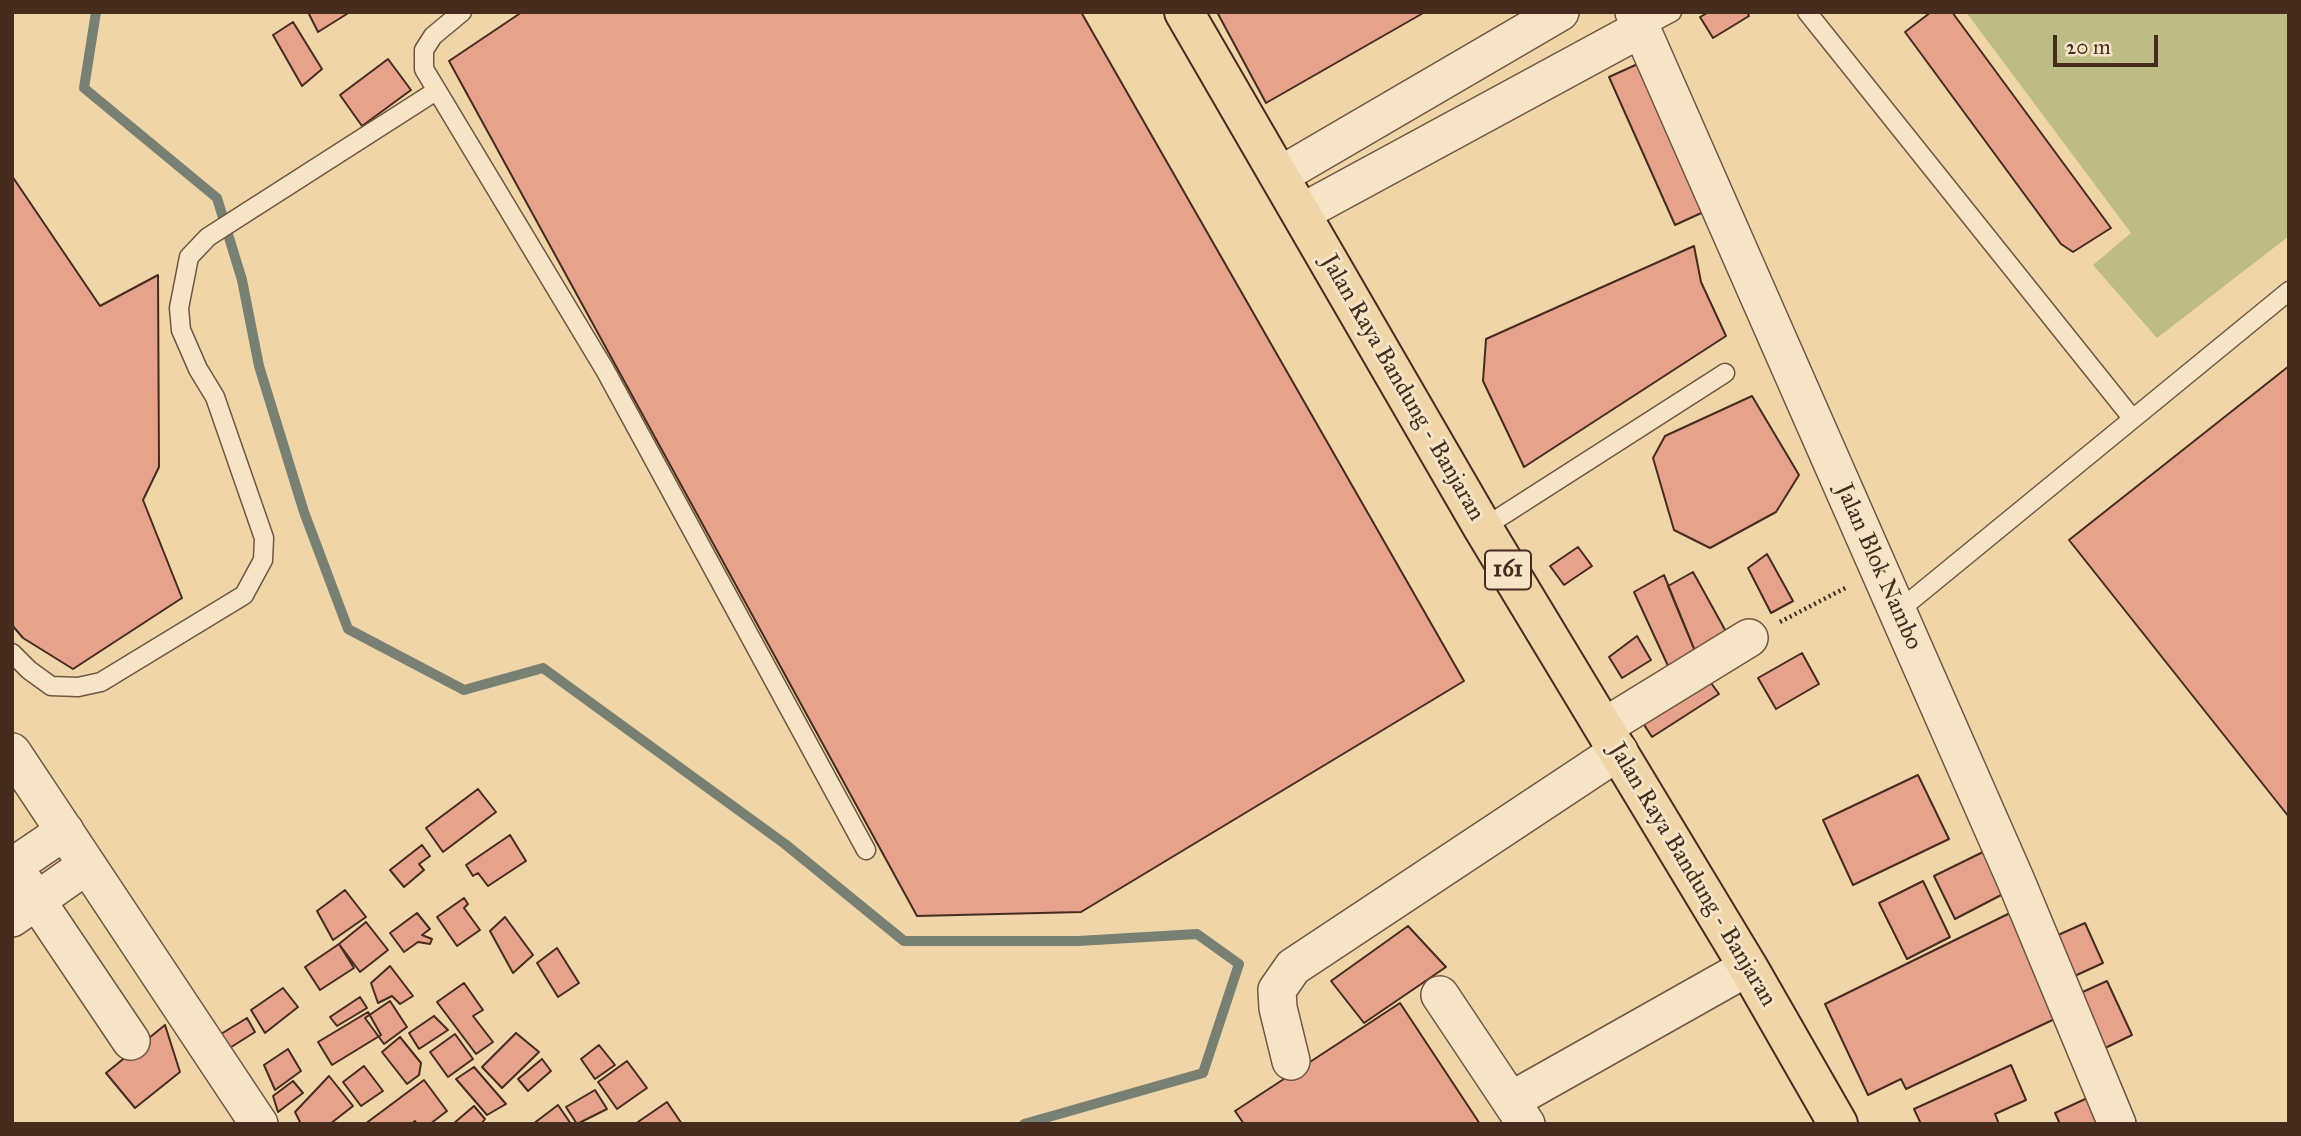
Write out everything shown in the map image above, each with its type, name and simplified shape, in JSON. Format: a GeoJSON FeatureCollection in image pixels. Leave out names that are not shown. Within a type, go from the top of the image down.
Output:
{"type":"FeatureCollection","features":[{"type":"Feature","properties":{"kind":"main road","name":"Jalan Raya Bandung - Banjaran"},"geometry":{"type":"LineString","coordinates":[[1184,12],[1483,528],[1748,967],[1838,1124]]}},
{"type":"Feature","properties":{"kind":"street"},"geometry":{"type":"LineString","coordinates":[[1279,176],[1560,12]]}},
{"type":"Feature","properties":{"kind":"street"},"geometry":{"type":"LineString","coordinates":[[1301,213],[1649,17]]}},
{"type":"Feature","properties":{"kind":"street","name":"Jalan Blok Nambo"},"geometry":{"type":"LineString","coordinates":[[1649,17],[1879,570],[2016,881],[2117,1124]]}},
{"type":"Feature","properties":{"kind":"street"},"geometry":{"type":"LineString","coordinates":[[1292,1061],[1278,1008],[1277,990],[1293,967],[1749,638]]}},
{"type":"Feature","properties":{"kind":"street"},"geometry":{"type":"LineString","coordinates":[[12,752],[259,1124]]}},
{"type":"Feature","properties":{"kind":"street"},"geometry":{"type":"LineString","coordinates":[[65,831],[13,866],[24,909],[131,1041]]}},
{"type":"Feature","properties":{"kind":"street"},"geometry":{"type":"LineString","coordinates":[[24,909],[87,865]]}},
{"type":"Feature","properties":{"kind":"street"},"geometry":{"type":"LineString","coordinates":[[1440,995],[1519,1112],[1748,967]]}},
{"type":"Feature","properties":{"kind":"lane"},"geometry":{"type":"LineString","coordinates":[[462,12],[444,24],[424,50],[424,69],[605,370],[866,850]]}},
{"type":"Feature","properties":{"kind":"lane"},"geometry":{"type":"LineString","coordinates":[[1807,12],[2132,418]]}},
{"type":"Feature","properties":{"kind":"lane"},"geometry":{"type":"LineString","coordinates":[[12,653],[51,686],[78,687],[102,682],[244,595],[263,560],[264,538],[215,397],[198,369],[181,330],[179,308],[189,257],[208,237],[436,91]]}},
{"type":"Feature","properties":{"kind":"lane"},"geometry":{"type":"LineString","coordinates":[[1897,612],[2289,291]]}},
{"type":"Feature","properties":{"kind":"lane"},"geometry":{"type":"LineString","coordinates":[[1483,528],[1725,373]]}},
{"type":"Feature","properties":{"kind":"path"},"geometry":{"type":"LineString","coordinates":[[1749,638],[1879,570]]}},
{"type":"Feature","properties":{"kind":"shaded area"},"geometry":{"type":"Polygon","coordinates":[[[1966,12],[2289,12],[2289,236],[2157,338],[2093,265],[2131,233],[1966,12]]]}},
{"type":"Feature","properties":{"kind":"building"},"geometry":{"type":"Polygon","coordinates":[[[308,12],[350,12],[318,32],[308,12]]]}},
{"type":"Feature","properties":{"kind":"building"},"geometry":{"type":"Polygon","coordinates":[[[522,12],[1081,12],[1464,681],[1081,912],[917,916],[449,61],[522,12]]]}},
{"type":"Feature","properties":{"kind":"building"},"geometry":{"type":"Polygon","coordinates":[[[1217,12],[1425,12],[1266,103],[1217,12]]]}},
{"type":"Feature","properties":{"kind":"building"},"geometry":{"type":"Polygon","coordinates":[[[1709,12],[1747,12],[1749,16],[1713,38],[1700,17],[1709,12]]]}},
{"type":"Feature","properties":{"kind":"building"},"geometry":{"type":"Polygon","coordinates":[[[1931,12],[1952,12],[2111,228],[2073,252],[2061,244],[1905,32],[1931,12]]]}},
{"type":"Feature","properties":{"kind":"building"},"geometry":{"type":"Polygon","coordinates":[[[293,22],[322,69],[302,86],[273,35],[293,22]]]}},
{"type":"Feature","properties":{"kind":"building"},"geometry":{"type":"Polygon","coordinates":[[[388,59],[411,90],[362,126],[340,95],[388,59]]]}},
{"type":"Feature","properties":{"kind":"building"},"geometry":{"type":"Polygon","coordinates":[[[1642,62],[1708,210],[1675,225],[1609,77],[1642,62]]]}},
{"type":"Feature","properties":{"kind":"building"},"geometry":{"type":"Polygon","coordinates":[[[12,176],[100,306],[158,275],[159,467],[143,500],[182,598],[73,669],[23,638],[12,625],[12,176]]]}},
{"type":"Feature","properties":{"kind":"building"},"geometry":{"type":"Polygon","coordinates":[[[1694,246],[1701,282],[1726,336],[1524,467],[1483,381],[1486,339],[1694,246]]]}},
{"type":"Feature","properties":{"kind":"building"},"geometry":{"type":"Polygon","coordinates":[[[2289,366],[2289,817],[2069,540],[2289,366]]]}},
{"type":"Feature","properties":{"kind":"building"},"geometry":{"type":"Polygon","coordinates":[[[1752,396],[1799,475],[1776,512],[1710,548],[1674,530],[1653,458],[1665,436],[1752,396]]]}},
{"type":"Feature","properties":{"kind":"building"},"geometry":{"type":"Polygon","coordinates":[[[1578,547],[1592,566],[1564,585],[1550,566],[1578,547]]]}},
{"type":"Feature","properties":{"kind":"building"},"geometry":{"type":"Polygon","coordinates":[[[1767,554],[1793,601],[1771,613],[1748,568],[1767,554]]]}},
{"type":"Feature","properties":{"kind":"building"},"geometry":{"type":"Polygon","coordinates":[[[1693,572],[1729,637],[1697,656],[1668,586],[1693,572]]]}},
{"type":"Feature","properties":{"kind":"building"},"geometry":{"type":"Polygon","coordinates":[[[1664,575],[1697,656],[1669,668],[1634,592],[1664,575]]]}},
{"type":"Feature","properties":{"kind":"building"},"geometry":{"type":"Polygon","coordinates":[[[1637,636],[1651,660],[1622,678],[1609,657],[1637,636]]]}},
{"type":"Feature","properties":{"kind":"building"},"geometry":{"type":"Polygon","coordinates":[[[1802,653],[1819,684],[1776,709],[1758,678],[1802,653]]]}},
{"type":"Feature","properties":{"kind":"building"},"geometry":{"type":"Polygon","coordinates":[[[1706,676],[1719,694],[1652,737],[1639,717],[1706,676]]]}},
{"type":"Feature","properties":{"kind":"building"},"geometry":{"type":"Polygon","coordinates":[[[1918,775],[1949,839],[1853,885],[1823,820],[1918,775]]]}},
{"type":"Feature","properties":{"kind":"building"},"geometry":{"type":"Polygon","coordinates":[[[478,789],[496,812],[443,852],[426,828],[478,789]]]}},
{"type":"Feature","properties":{"kind":"building"},"geometry":{"type":"Polygon","coordinates":[[[510,835],[526,861],[488,886],[478,873],[473,876],[466,865],[510,835]]]}},
{"type":"Feature","properties":{"kind":"building"},"geometry":{"type":"Polygon","coordinates":[[[422,845],[430,856],[419,864],[424,870],[404,887],[390,870],[422,845]]]}},
{"type":"Feature","properties":{"kind":"building"},"geometry":{"type":"Polygon","coordinates":[[[1985,851],[2005,893],[1955,919],[1934,876],[1985,851]]]}},
{"type":"Feature","properties":{"kind":"building"},"geometry":{"type":"Polygon","coordinates":[[[1923,881],[1950,937],[1907,959],[1879,903],[1923,881]]]}},
{"type":"Feature","properties":{"kind":"building"},"geometry":{"type":"Polygon","coordinates":[[[345,890],[366,917],[333,940],[317,911],[345,890]]]}},
{"type":"Feature","properties":{"kind":"building"},"geometry":{"type":"Polygon","coordinates":[[[464,898],[468,904],[464,908],[480,930],[457,946],[437,917],[464,898]]]}},
{"type":"Feature","properties":{"kind":"building"},"geometry":{"type":"Polygon","coordinates":[[[2012,912],[2061,1016],[1906,1089],[1901,1079],[1868,1095],[1825,1004],[2012,912]]]}},
{"type":"Feature","properties":{"kind":"building"},"geometry":{"type":"Polygon","coordinates":[[[417,913],[430,929],[422,935],[432,939],[430,944],[418,942],[404,952],[390,933],[417,913]]]}},
{"type":"Feature","properties":{"kind":"building"},"geometry":{"type":"Polygon","coordinates":[[[505,917],[533,955],[513,973],[490,931],[505,917]]]}},
{"type":"Feature","properties":{"kind":"building"},"geometry":{"type":"Polygon","coordinates":[[[366,922],[388,950],[360,972],[339,944],[366,922]]]}},
{"type":"Feature","properties":{"kind":"building"},"geometry":{"type":"Polygon","coordinates":[[[2085,923],[2103,963],[2068,979],[2049,939],[2085,923]]]}},
{"type":"Feature","properties":{"kind":"building"},"geometry":{"type":"Polygon","coordinates":[[[1408,926],[1446,967],[1364,1023],[1331,981],[1408,926]]]}},
{"type":"Feature","properties":{"kind":"building"},"geometry":{"type":"Polygon","coordinates":[[[339,944],[354,968],[320,990],[305,967],[339,944]]]}},
{"type":"Feature","properties":{"kind":"building"},"geometry":{"type":"Polygon","coordinates":[[[557,948],[579,983],[558,997],[537,963],[557,948]]]}},
{"type":"Feature","properties":{"kind":"building"},"geometry":{"type":"Polygon","coordinates":[[[390,966],[413,996],[400,1004],[392,996],[378,1003],[371,983],[390,966]]]}},
{"type":"Feature","properties":{"kind":"building"},"geometry":{"type":"Polygon","coordinates":[[[2107,981],[2132,1035],[2101,1050],[2076,995],[2107,981]]]}},
{"type":"Feature","properties":{"kind":"building"},"geometry":{"type":"Polygon","coordinates":[[[464,983],[483,1010],[473,1016],[493,1042],[476,1054],[437,1002],[464,983]]]}},
{"type":"Feature","properties":{"kind":"building"},"geometry":{"type":"Polygon","coordinates":[[[283,988],[298,1007],[265,1033],[251,1010],[283,988]]]}},
{"type":"Feature","properties":{"kind":"building"},"geometry":{"type":"Polygon","coordinates":[[[360,997],[367,1008],[337,1026],[330,1017],[360,997]]]}},
{"type":"Feature","properties":{"kind":"building"},"geometry":{"type":"Polygon","coordinates":[[[390,1001],[407,1027],[384,1044],[365,1018],[390,1001]]]}},
{"type":"Feature","properties":{"kind":"building"},"geometry":{"type":"Polygon","coordinates":[[[1400,1003],[1480,1124],[1244,1124],[1235,1111],[1400,1003]]]}},
{"type":"Feature","properties":{"kind":"building"},"geometry":{"type":"Polygon","coordinates":[[[368,1012],[381,1035],[332,1065],[318,1042],[368,1012]]]}},
{"type":"Feature","properties":{"kind":"building"},"geometry":{"type":"Polygon","coordinates":[[[434,1016],[448,1030],[419,1049],[409,1033],[434,1016]]]}},
{"type":"Feature","properties":{"kind":"building"},"geometry":{"type":"Polygon","coordinates":[[[247,1018],[255,1032],[225,1051],[216,1037],[247,1018]]]}},
{"type":"Feature","properties":{"kind":"building"},"geometry":{"type":"Polygon","coordinates":[[[165,1025],[180,1072],[135,1108],[106,1073],[165,1025]]]}},
{"type":"Feature","properties":{"kind":"building"},"geometry":{"type":"Polygon","coordinates":[[[516,1033],[539,1052],[502,1088],[482,1067],[516,1033]]]}},
{"type":"Feature","properties":{"kind":"building"},"geometry":{"type":"Polygon","coordinates":[[[455,1034],[473,1059],[448,1077],[430,1052],[455,1034]]]}},
{"type":"Feature","properties":{"kind":"building"},"geometry":{"type":"Polygon","coordinates":[[[400,1037],[421,1063],[419,1075],[407,1084],[382,1052],[400,1037]]]}},
{"type":"Feature","properties":{"kind":"building"},"geometry":{"type":"Polygon","coordinates":[[[599,1045],[615,1065],[595,1079],[581,1059],[599,1045]]]}},
{"type":"Feature","properties":{"kind":"building"},"geometry":{"type":"Polygon","coordinates":[[[288,1049],[301,1071],[275,1090],[264,1065],[288,1049]]]}},
{"type":"Feature","properties":{"kind":"building"},"geometry":{"type":"Polygon","coordinates":[[[542,1059],[551,1071],[528,1091],[518,1079],[542,1059]]]}},
{"type":"Feature","properties":{"kind":"building"},"geometry":{"type":"Polygon","coordinates":[[[627,1061],[647,1088],[617,1109],[598,1082],[627,1061]]]}},
{"type":"Feature","properties":{"kind":"building"},"geometry":{"type":"Polygon","coordinates":[[[2011,1065],[2026,1100],[1995,1114],[1999,1124],[1921,1124],[1914,1109],[2011,1065]]]}},
{"type":"Feature","properties":{"kind":"building"},"geometry":{"type":"Polygon","coordinates":[[[364,1066],[383,1091],[361,1106],[343,1082],[364,1066]]]}},
{"type":"Feature","properties":{"kind":"building"},"geometry":{"type":"Polygon","coordinates":[[[474,1067],[506,1104],[487,1115],[456,1079],[474,1067]]]}},
{"type":"Feature","properties":{"kind":"building"},"geometry":{"type":"Polygon","coordinates":[[[329,1076],[353,1106],[330,1124],[301,1124],[295,1112],[329,1076]]]}},
{"type":"Feature","properties":{"kind":"building"},"geometry":{"type":"Polygon","coordinates":[[[424,1080],[447,1111],[430,1124],[417,1124],[415,1121],[411,1124],[365,1124],[424,1080]]]}},
{"type":"Feature","properties":{"kind":"building"},"geometry":{"type":"Polygon","coordinates":[[[293,1081],[303,1093],[278,1112],[273,1096],[293,1081]]]}},
{"type":"Feature","properties":{"kind":"building"},"geometry":{"type":"Polygon","coordinates":[[[595,1090],[607,1109],[577,1124],[566,1107],[595,1090]]]}},
{"type":"Feature","properties":{"kind":"building"},"geometry":{"type":"Polygon","coordinates":[[[2096,1094],[2109,1124],[2060,1124],[2055,1113],[2096,1094]]]}},
{"type":"Feature","properties":{"kind":"building"},"geometry":{"type":"Polygon","coordinates":[[[667,1102],[682,1124],[635,1124],[667,1102]]]}},
{"type":"Feature","properties":{"kind":"building"},"geometry":{"type":"Polygon","coordinates":[[[558,1105],[571,1124],[533,1124],[558,1105]]]}},
{"type":"Feature","properties":{"kind":"building"},"geometry":{"type":"Polygon","coordinates":[[[474,1106],[485,1119],[481,1124],[453,1124],[474,1106]]]}},
{"type":"Feature","properties":{"kind":"waterway"},"geometry":{"type":"LineString","coordinates":[[96,12],[84,88],[217,198],[242,280],[259,366],[304,512],[348,629],[464,690],[543,668],[785,844],[904,941],[1078,941],[1197,934],[1239,964],[1203,1073],[1024,1124]]}}]}
